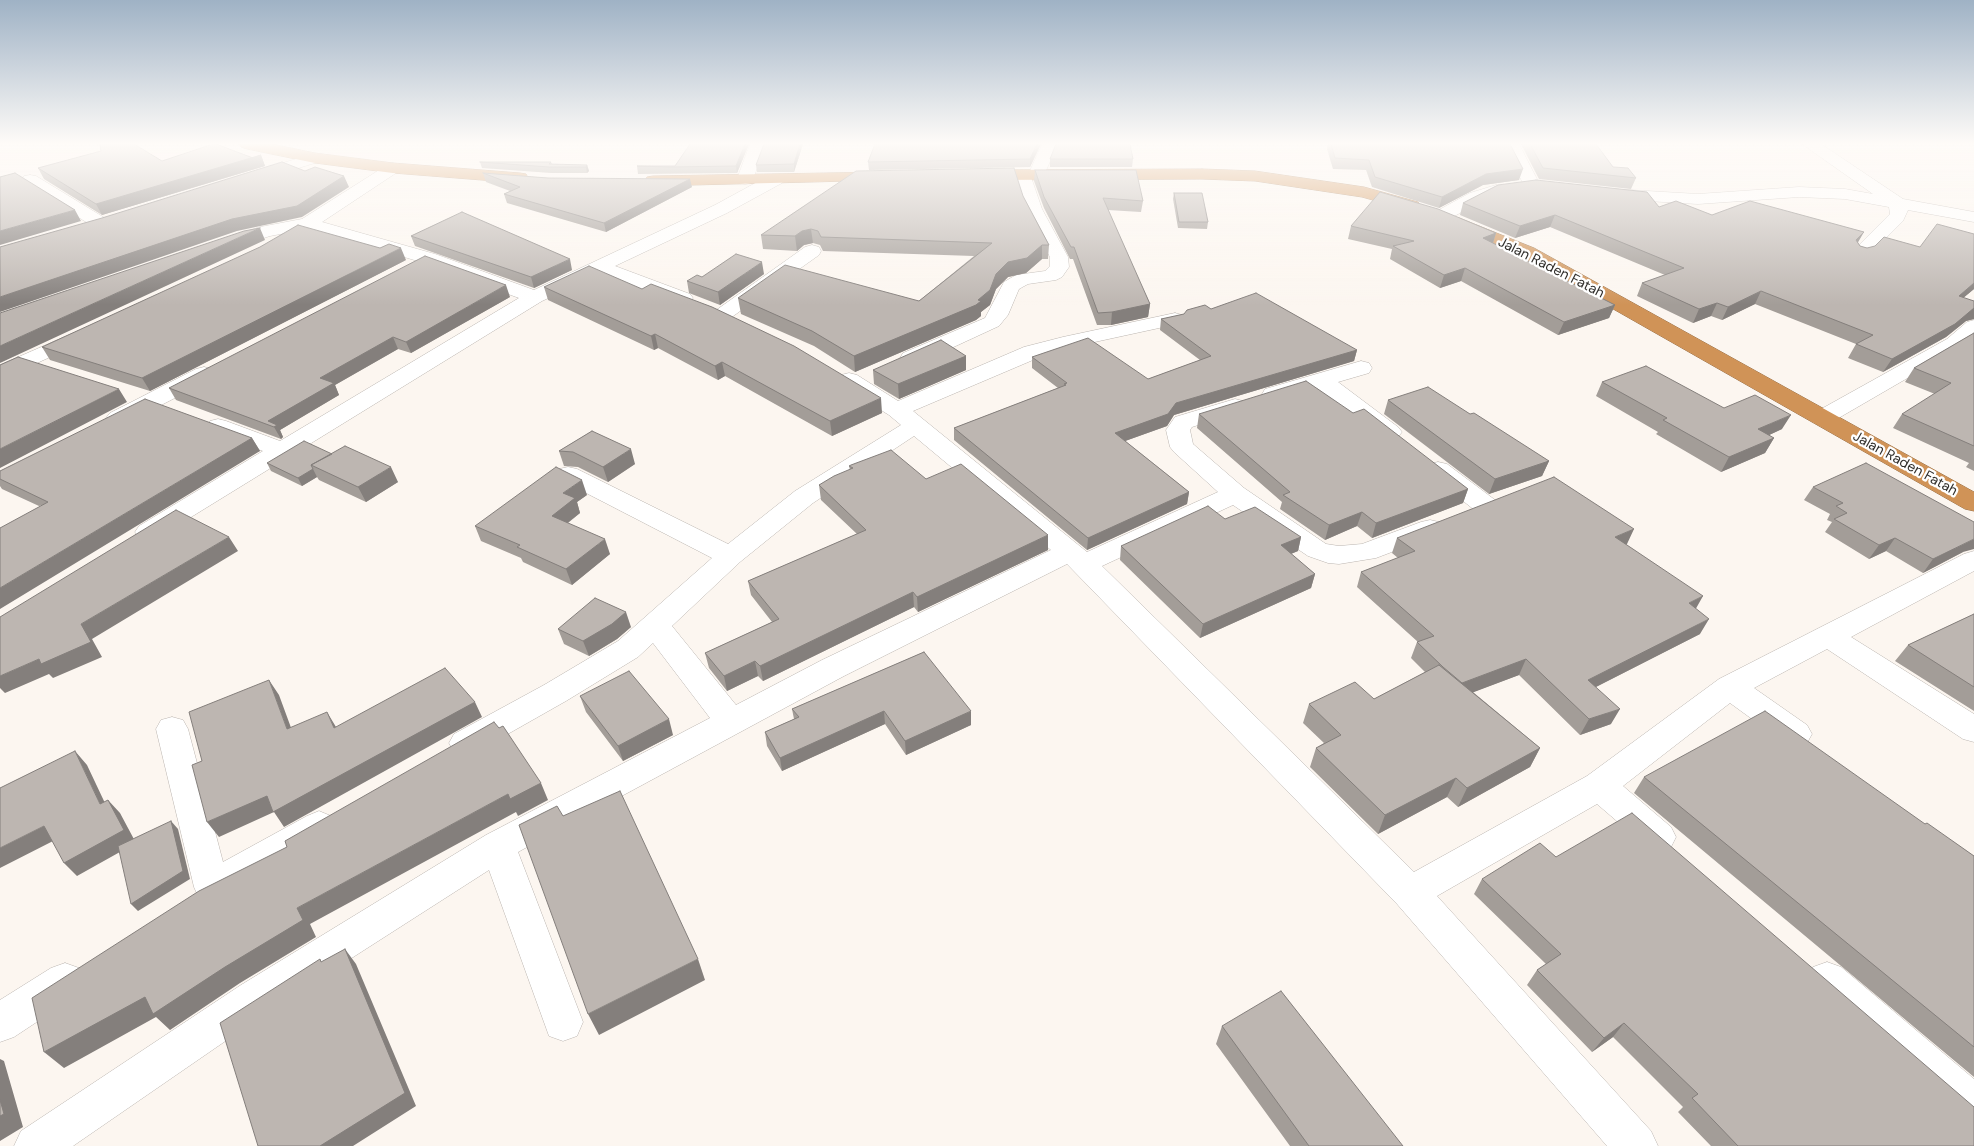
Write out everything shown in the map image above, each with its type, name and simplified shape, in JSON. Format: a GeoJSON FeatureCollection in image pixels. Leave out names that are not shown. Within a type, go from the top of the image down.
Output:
{"type":"FeatureCollection","features":[{"type":"Feature","properties":{"kind":"highway","name":"Jalan Raden Fatah"},"geometry":{"type":"LineString","coordinates":[[1382,197],[1441,216],[1548,263],[1974,503]]}},
{"type":"Feature","properties":{"kind":"street"},"geometry":{"type":"LineString","coordinates":[[59,197],[102,224]]}},
{"type":"Feature","properties":{"kind":"street"},"geometry":{"type":"LineString","coordinates":[[258,253],[347,197]]}},
{"type":"Feature","properties":{"kind":"street"},"geometry":{"type":"LineString","coordinates":[[132,542],[535,297],[742,197]]}},
{"type":"Feature","properties":{"kind":"street"},"geometry":{"type":"LineString","coordinates":[[896,364],[992,322],[998,315],[1008,290],[1016,282],[1050,276],[1055,273],[1060,266],[1059,257],[1033,209],[1032,197]]}},
{"type":"Feature","properties":{"kind":"street"},"geometry":{"type":"LineString","coordinates":[[1441,216],[1479,197]]}},
{"type":"Feature","properties":{"kind":"street"},"geometry":{"type":"LineString","coordinates":[[1667,197],[1698,200],[1736,197]]}},
{"type":"Feature","properties":{"kind":"street"},"geometry":{"type":"LineString","coordinates":[[1867,197],[1974,217]]}},
{"type":"Feature","properties":{"kind":"street"},"geometry":{"type":"LineString","coordinates":[[1860,253],[1900,212],[1896,202],[1889,197]]}},
{"type":"Feature","properties":{"kind":"street"},"geometry":{"type":"LineString","coordinates":[[83,229],[120,218]]}},
{"type":"Feature","properties":{"kind":"street"},"geometry":{"type":"LineString","coordinates":[[206,250],[266,231],[307,223],[428,258],[535,297]]}},
{"type":"Feature","properties":{"kind":"street"},"geometry":{"type":"LineString","coordinates":[[599,267],[735,321],[812,251]]}},
{"type":"Feature","properties":{"kind":"street"},"geometry":{"type":"LineString","coordinates":[[402,271],[428,258]]}},
{"type":"Feature","properties":{"kind":"street"},"geometry":{"type":"LineString","coordinates":[[443,756],[628,649],[730,556],[906,418],[1032,352],[1062,343],[1175,319]]}},
{"type":"Feature","properties":{"kind":"street"},"geometry":{"type":"LineString","coordinates":[[1822,418],[1964,347],[1974,326]]}},
{"type":"Feature","properties":{"kind":"street"},"geometry":{"type":"LineString","coordinates":[[0,373],[97,328]]}},
{"type":"Feature","properties":{"kind":"street"},"geometry":{"type":"LineString","coordinates":[[26,361],[53,370]]}},
{"type":"Feature","properties":{"kind":"street"},"geometry":{"type":"LineString","coordinates":[[826,365],[861,379],[1077,558],[1410,893],[1636,1146]]}},
{"type":"Feature","properties":{"kind":"street"},"geometry":{"type":"LineString","coordinates":[[101,427],[220,366]]}},
{"type":"Feature","properties":{"kind":"street"},"geometry":{"type":"LineString","coordinates":[[1361,368],[1183,422],[1178,430],[1182,447],[1235,494],[1317,550],[1328,554],[1366,552],[1511,497]]}},
{"type":"Feature","properties":{"kind":"street"},"geometry":{"type":"LineString","coordinates":[[1321,380],[1486,506]]}},
{"type":"Feature","properties":{"kind":"street"},"geometry":{"type":"LineString","coordinates":[[124,393],[282,450]]}},
{"type":"Feature","properties":{"kind":"street"},"geometry":{"type":"LineString","coordinates":[[568,474],[730,556]]}},
{"type":"Feature","properties":{"kind":"street"},"geometry":{"type":"LineString","coordinates":[[36,1146],[255,998],[498,846],[833,668],[1077,558],[1235,494]]}},
{"type":"Feature","properties":{"kind":"street"},"geometry":{"type":"LineString","coordinates":[[1410,893],[1599,786],[1730,687],[1974,560]]}},
{"type":"Feature","properties":{"kind":"street"},"geometry":{"type":"LineString","coordinates":[[655,625],[731,722]]}},
{"type":"Feature","properties":{"kind":"street"},"geometry":{"type":"LineString","coordinates":[[1828,636],[1974,730]]}},
{"type":"Feature","properties":{"kind":"street"},"geometry":{"type":"LineString","coordinates":[[1730,687],[1819,750]]}},
{"type":"Feature","properties":{"kind":"street"},"geometry":{"type":"LineString","coordinates":[[172,728],[200,894],[340,814]]}},
{"type":"Feature","properties":{"kind":"street"},"geometry":{"type":"LineString","coordinates":[[1599,786],[1681,857]]}},
{"type":"Feature","properties":{"kind":"street"},"geometry":{"type":"LineString","coordinates":[[498,846],[563,1022]]}},
{"type":"Feature","properties":{"kind":"street"},"geometry":{"type":"LineString","coordinates":[[1801,959],[1974,1106]]}},
{"type":"Feature","properties":{"kind":"street"},"geometry":{"type":"LineString","coordinates":[[0,1023],[92,964]]}},
{"type":"Feature","properties":{"kind":"building"},"geometry":{"type":"Polygon","coordinates":[[[0,197],[55,197],[75,210],[0,231],[0,197]]]}},
{"type":"Feature","properties":{"kind":"building"},"geometry":{"type":"Polygon","coordinates":[[[85,197],[118,197],[96,204],[85,197]]]}},
{"type":"Feature","properties":{"kind":"building"},"geometry":{"type":"Polygon","coordinates":[[[168,197],[310,197],[297,206],[232,219],[0,297],[0,247],[168,197]]]}},
{"type":"Feature","properties":{"kind":"building"},"geometry":{"type":"Polygon","coordinates":[[[516,197],[654,197],[604,223],[516,197]]]}},
{"type":"Feature","properties":{"kind":"building"},"geometry":{"type":"Polygon","coordinates":[[[817,197],[1024,197],[1049,245],[1042,245],[1027,258],[1008,262],[996,274],[990,290],[978,300],[981,301],[976,305],[854,356],[812,331],[738,298],[785,265],[919,301],[992,243],[821,237],[818,231],[811,229],[802,231],[795,236],[761,235],[817,197]]]}},
{"type":"Feature","properties":{"kind":"building"},"geometry":{"type":"Polygon","coordinates":[[[1044,197],[1142,197],[1143,201],[1103,198],[1150,304],[1098,313],[1074,247],[1071,247],[1044,197]]]}},
{"type":"Feature","properties":{"kind":"building"},"geometry":{"type":"Polygon","coordinates":[[[1175,197],[1203,197],[1208,222],[1179,222],[1175,197]]]}},
{"type":"Feature","properties":{"kind":"building"},"geometry":{"type":"Polygon","coordinates":[[[1375,197],[1399,197],[1438,209],[1496,233],[1483,238],[1615,305],[1564,322],[1465,268],[1444,275],[1393,246],[1414,241],[1351,226],[1375,197]]]}},
{"type":"Feature","properties":{"kind":"building"},"geometry":{"type":"Polygon","coordinates":[[[1474,197],[1651,197],[1659,207],[1676,201],[1712,215],[1750,201],[1864,232],[1856,240],[1860,246],[1867,248],[1875,246],[1884,237],[1920,247],[1937,224],[1974,234],[1974,283],[1959,296],[1974,301],[1974,308],[1955,324],[1892,359],[1856,344],[1873,335],[1761,291],[1728,307],[1717,303],[1699,309],[1642,283],[1684,268],[1555,215],[1520,226],[1463,203],[1474,197]]]}},
{"type":"Feature","properties":{"kind":"building"},"geometry":{"type":"Polygon","coordinates":[[[462,212],[570,259],[531,277],[411,236],[462,212]]]}},
{"type":"Feature","properties":{"kind":"building"},"geometry":{"type":"Polygon","coordinates":[[[298,225],[380,248],[389,244],[401,248],[142,378],[42,347],[260,247],[298,225]]]}},
{"type":"Feature","properties":{"kind":"building"},"geometry":{"type":"Polygon","coordinates":[[[260,228],[0,346],[0,313],[244,231],[260,228]]]}},
{"type":"Feature","properties":{"kind":"building"},"geometry":{"type":"Polygon","coordinates":[[[736,254],[762,262],[718,292],[687,281],[697,275],[702,277],[736,254]]]}},
{"type":"Feature","properties":{"kind":"building"},"geometry":{"type":"Polygon","coordinates":[[[425,256],[506,285],[406,342],[393,337],[320,378],[334,383],[268,421],[277,425],[274,427],[169,388],[425,256]]]}},
{"type":"Feature","properties":{"kind":"building"},"geometry":{"type":"Polygon","coordinates":[[[589,266],[642,289],[651,284],[712,307],[794,346],[881,398],[830,421],[722,362],[715,366],[655,334],[651,336],[544,287],[589,266]]]}},
{"type":"Feature","properties":{"kind":"building"},"geometry":{"type":"Polygon","coordinates":[[[1256,293],[1357,350],[1176,403],[1168,414],[1115,433],[1189,492],[1088,538],[954,428],[1066,385],[1064,384],[1067,383],[1032,357],[1088,338],[1148,379],[1211,356],[1161,319],[1184,314],[1187,310],[1205,305],[1211,309],[1256,293]]]}},
{"type":"Feature","properties":{"kind":"building"},"geometry":{"type":"Polygon","coordinates":[[[1974,333],[1974,446],[1902,414],[1951,383],[1914,368],[1974,333]]]}},
{"type":"Feature","properties":{"kind":"building"},"geometry":{"type":"Polygon","coordinates":[[[941,340],[966,356],[898,384],[873,370],[941,340]]]}},
{"type":"Feature","properties":{"kind":"building"},"geometry":{"type":"Polygon","coordinates":[[[18,357],[119,389],[0,449],[0,365],[18,357]]]}},
{"type":"Feature","properties":{"kind":"building"},"geometry":{"type":"Polygon","coordinates":[[[1646,366],[1724,408],[1755,395],[1791,415],[1758,429],[1774,438],[1729,457],[1663,420],[1667,418],[1602,382],[1646,366]]]}},
{"type":"Feature","properties":{"kind":"building"},"geometry":{"type":"Polygon","coordinates":[[[1306,381],[1353,413],[1364,409],[1468,489],[1376,523],[1362,512],[1329,525],[1283,495],[1290,492],[1199,414],[1306,381]]]}},
{"type":"Feature","properties":{"kind":"building"},"geometry":{"type":"Polygon","coordinates":[[[1428,387],[1470,414],[1474,413],[1549,461],[1495,479],[1388,400],[1428,387]]]}},
{"type":"Feature","properties":{"kind":"building"},"geometry":{"type":"Polygon","coordinates":[[[145,399],[252,438],[0,588],[0,528],[48,502],[0,479],[0,471],[145,399]]]}},
{"type":"Feature","properties":{"kind":"building"},"geometry":{"type":"Polygon","coordinates":[[[592,431],[631,449],[603,467],[573,452],[559,451],[592,431]]]}},
{"type":"Feature","properties":{"kind":"building"},"geometry":{"type":"Polygon","coordinates":[[[304,441],[332,454],[311,465],[313,469],[298,478],[267,463],[304,441]]]}},
{"type":"Feature","properties":{"kind":"building"},"geometry":{"type":"Polygon","coordinates":[[[345,446],[391,467],[358,487],[311,465],[345,446]]]}},
{"type":"Feature","properties":{"kind":"building"},"geometry":{"type":"Polygon","coordinates":[[[891,450],[926,479],[961,464],[1048,535],[917,597],[913,592],[760,666],[755,661],[724,676],[705,653],[779,619],[748,581],[866,530],[819,485],[853,468],[849,466],[851,465],[891,450]]]}},
{"type":"Feature","properties":{"kind":"building"},"geometry":{"type":"Polygon","coordinates":[[[1866,463],[1974,522],[1974,539],[1933,559],[1895,538],[1879,545],[1834,519],[1847,513],[1836,506],[1843,503],[1813,487],[1866,463]]]}},
{"type":"Feature","properties":{"kind":"building"},"geometry":{"type":"Polygon","coordinates":[[[556,467],[582,480],[563,493],[575,498],[552,516],[605,539],[566,569],[517,547],[520,545],[475,526],[556,467]]]}},
{"type":"Feature","properties":{"kind":"building"},"geometry":{"type":"Polygon","coordinates":[[[1554,477],[1634,529],[1615,537],[1703,596],[1689,603],[1709,619],[1588,680],[1620,709],[1589,719],[1526,659],[1462,683],[1417,642],[1434,636],[1361,572],[1415,551],[1397,538],[1554,477]]]}},
{"type":"Feature","properties":{"kind":"building"},"geometry":{"type":"Polygon","coordinates":[[[1208,506],[1225,519],[1255,507],[1301,537],[1281,545],[1315,574],[1203,624],[1121,546],[1208,506]]]}},
{"type":"Feature","properties":{"kind":"building"},"geometry":{"type":"Polygon","coordinates":[[[176,510],[229,537],[81,624],[91,642],[41,664],[39,659],[0,676],[0,617],[176,510]]]}},
{"type":"Feature","properties":{"kind":"building"},"geometry":{"type":"Polygon","coordinates":[[[595,598],[626,612],[612,624],[583,641],[558,629],[595,598]]]}},
{"type":"Feature","properties":{"kind":"building"},"geometry":{"type":"Polygon","coordinates":[[[1974,614],[1974,687],[1908,645],[1974,614]]]}},
{"type":"Feature","properties":{"kind":"building"},"geometry":{"type":"Polygon","coordinates":[[[924,652],[971,711],[905,741],[884,711],[780,758],[765,732],[799,717],[792,709],[924,652]]]}},
{"type":"Feature","properties":{"kind":"building"},"geometry":{"type":"Polygon","coordinates":[[[1439,665],[1540,748],[1467,788],[1456,778],[1385,815],[1316,748],[1341,735],[1309,704],[1355,682],[1374,699],[1439,665]]]}},
{"type":"Feature","properties":{"kind":"building"},"geometry":{"type":"Polygon","coordinates":[[[445,668],[475,702],[273,812],[267,796],[207,822],[192,765],[202,761],[189,712],[269,680],[287,729],[327,712],[334,728],[445,668]]]}},
{"type":"Feature","properties":{"kind":"building"},"geometry":{"type":"Polygon","coordinates":[[[629,671],[669,719],[618,746],[580,696],[629,671]]]}},
{"type":"Feature","properties":{"kind":"building"},"geometry":{"type":"Polygon","coordinates":[[[1765,711],[1925,824],[1927,823],[1974,856],[1974,1047],[1644,777],[1765,711]]]}},
{"type":"Feature","properties":{"kind":"building"},"geometry":{"type":"Polygon","coordinates":[[[494,722],[499,728],[503,726],[541,783],[510,799],[508,794],[297,908],[303,920],[225,967],[153,1014],[145,997],[44,1052],[32,998],[199,891],[287,847],[285,841],[494,722]]]}},
{"type":"Feature","properties":{"kind":"building"},"geometry":{"type":"Polygon","coordinates":[[[75,751],[100,804],[108,800],[124,830],[64,863],[44,826],[0,848],[0,788],[75,751]]]}},
{"type":"Feature","properties":{"kind":"building"},"geometry":{"type":"Polygon","coordinates":[[[620,791],[698,959],[588,1014],[519,825],[557,806],[563,816],[620,791]]]}},
{"type":"Feature","properties":{"kind":"building"},"geometry":{"type":"Polygon","coordinates":[[[1632,813],[1974,1107],[1974,1146],[1738,1146],[1692,1098],[1698,1094],[1624,1023],[1604,1038],[1537,970],[1561,954],[1482,879],[1540,843],[1556,857],[1632,813]]]}},
{"type":"Feature","properties":{"kind":"building"},"geometry":{"type":"Polygon","coordinates":[[[171,821],[183,871],[131,904],[118,846],[171,821]]]}},
{"type":"Feature","properties":{"kind":"building"},"geometry":{"type":"Polygon","coordinates":[[[345,949],[405,1093],[320,1146],[258,1146],[220,1023],[320,959],[321,962],[345,949]]]}},
{"type":"Feature","properties":{"kind":"building"},"geometry":{"type":"Polygon","coordinates":[[[1281,991],[1403,1146],[1309,1146],[1222,1026],[1281,991]]]}},
{"type":"Feature","properties":{"kind":"building"},"geometry":{"type":"Polygon","coordinates":[[[0,1100],[4,1114],[0,1116],[0,1100]]]}}]}
